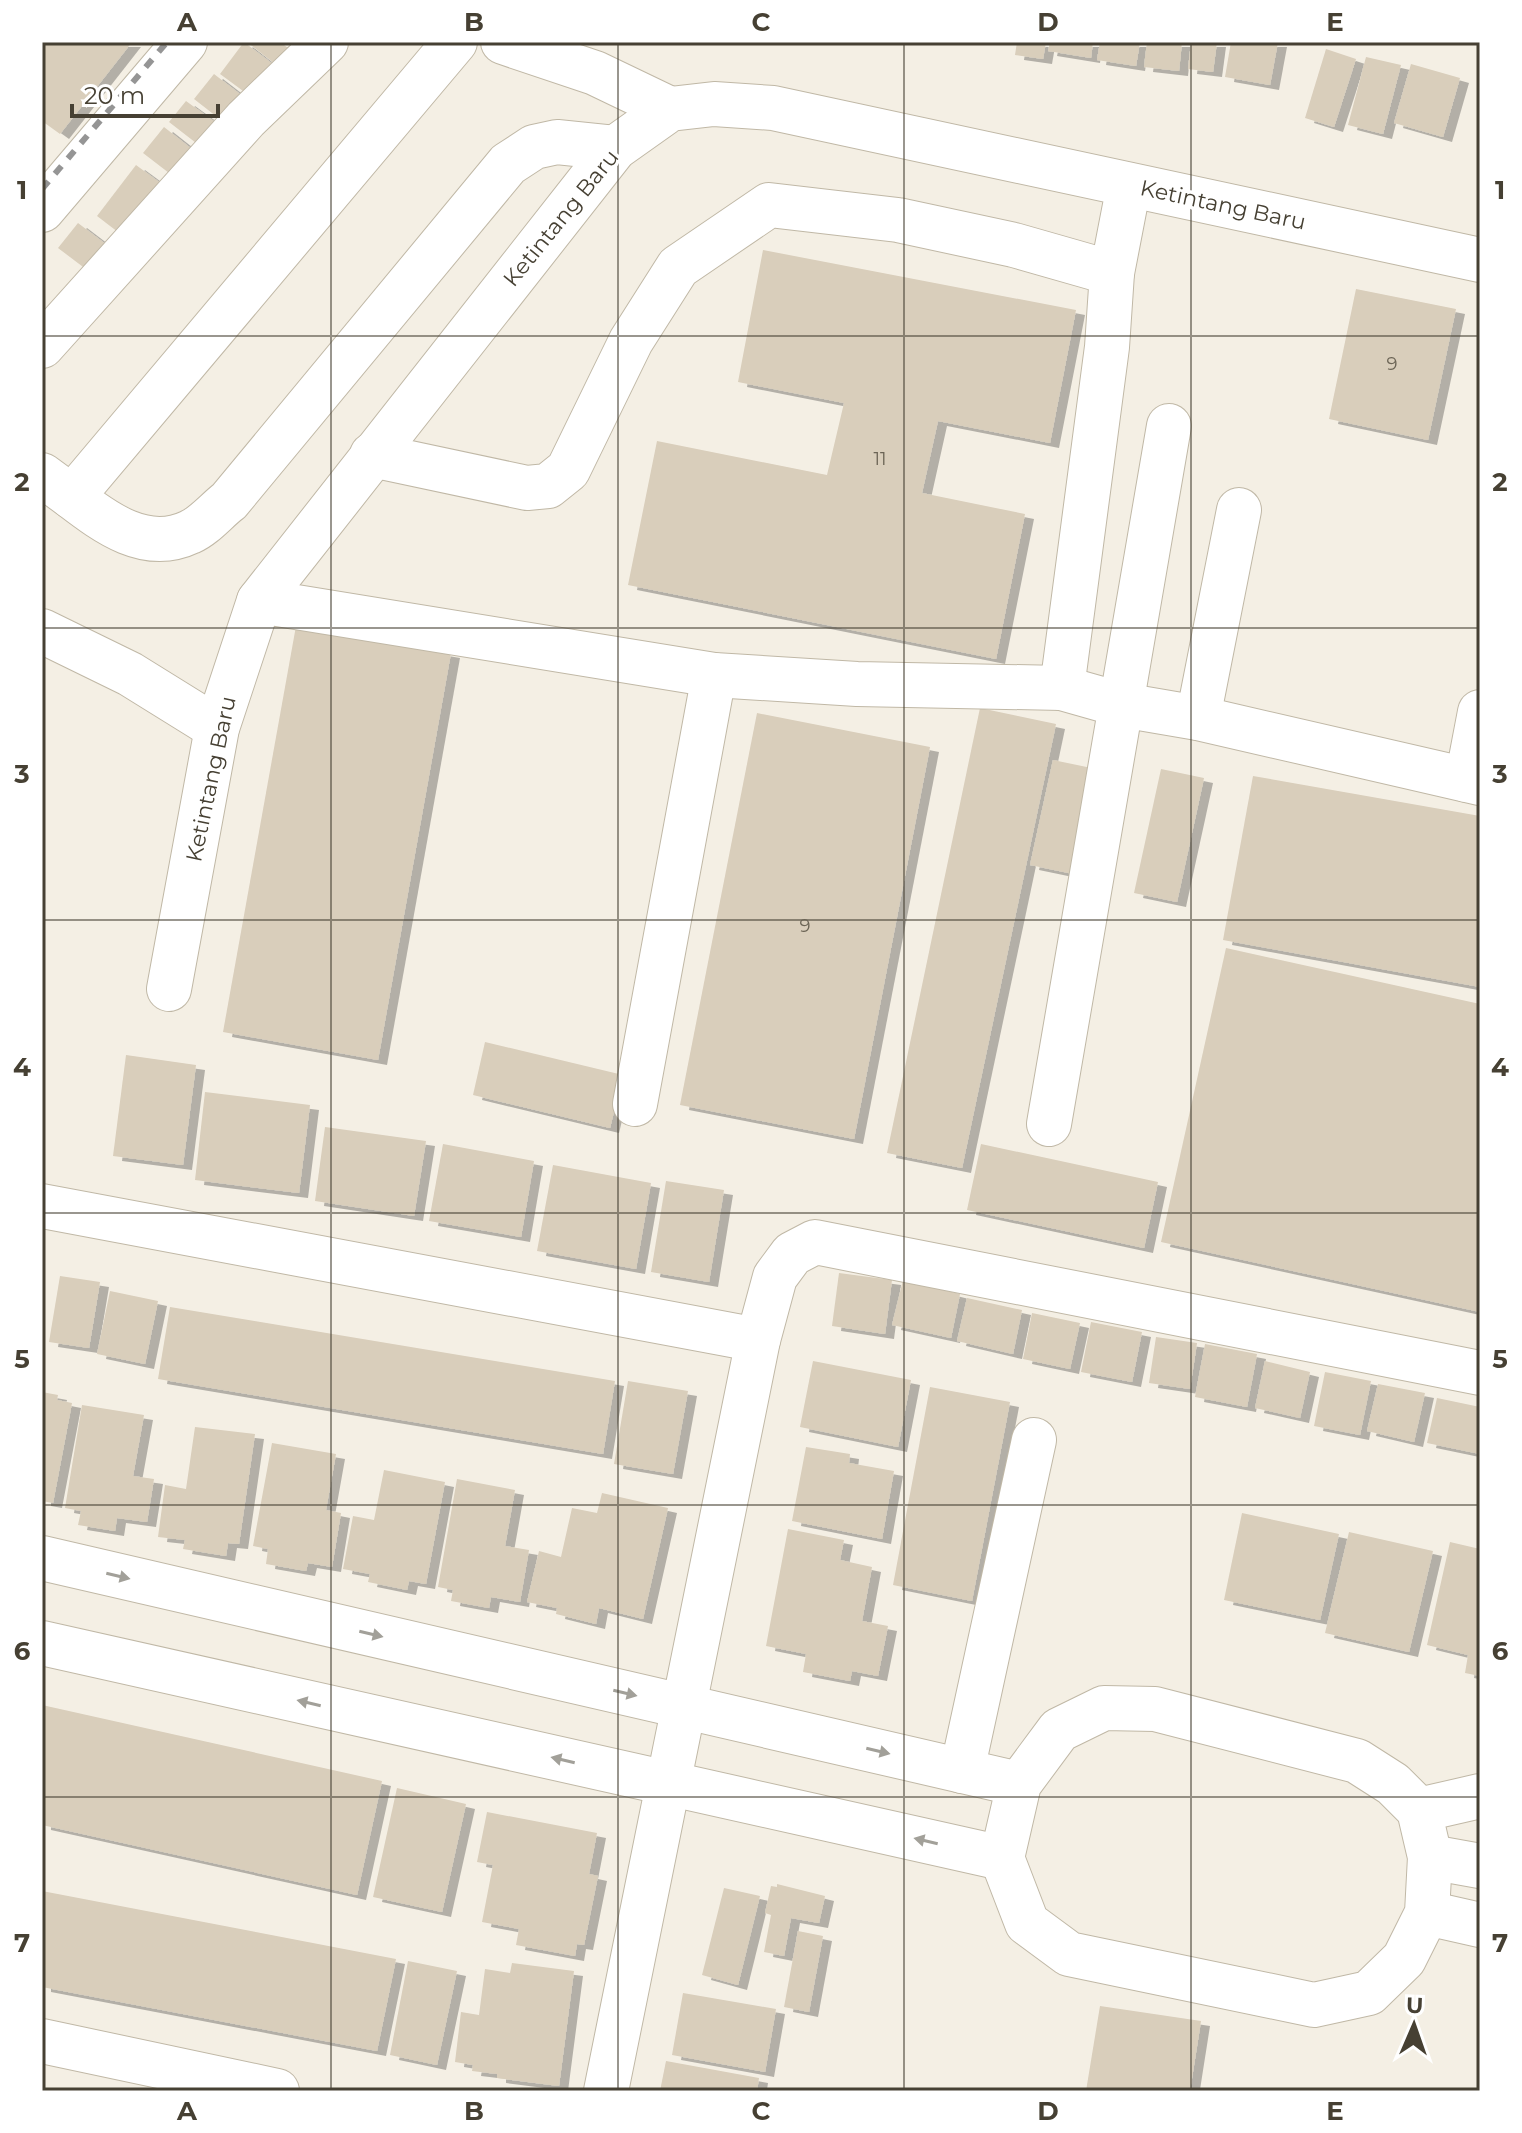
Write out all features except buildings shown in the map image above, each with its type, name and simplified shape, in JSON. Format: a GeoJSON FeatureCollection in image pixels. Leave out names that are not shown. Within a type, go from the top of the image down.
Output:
{"type":"FeatureCollection","features":[{"type":"Feature","properties":{"kind":"street"},"geometry":{"type":"LineString","coordinates":[[42,167],[150,42]]}},
{"type":"Feature","properties":{"kind":"street"},"geometry":{"type":"LineString","coordinates":[[42,210],[185,42]]}},
{"type":"Feature","properties":{"kind":"street"},"geometry":{"type":"LineString","coordinates":[[42,346],[246,119],[326,42]]}},
{"type":"Feature","properties":{"kind":"street"},"geometry":{"type":"LineString","coordinates":[[455,42],[57,486],[102,520],[132,536],[168,539],[192,532],[229,501],[508,164],[534,147],[557,142],[615,148]]}},
{"type":"Feature","properties":{"kind":"street"},"geometry":{"type":"LineString","coordinates":[[503,42],[595,73],[670,109]]}},
{"type":"Feature","properties":{"kind":"street","name":"Ketintang Baru"},"geometry":{"type":"LineString","coordinates":[[169,989],[217,728],[259,601],[615,148],[670,109],[714,104],[773,108],[1480,260]]}},
{"type":"Feature","properties":{"kind":"street"},"geometry":{"type":"LineString","coordinates":[[1062,688],[1107,347],[1112,273],[1129,185]]}},
{"type":"Feature","properties":{"kind":"street"},"geometry":{"type":"LineString","coordinates":[[372,455],[527,488],[548,486],[568,470],[631,341],[678,267],[769,205],[898,220],[1014,245],[1112,273]]}},
{"type":"Feature","properties":{"kind":"street"},"geometry":{"type":"LineString","coordinates":[[1049,1124],[1169,426]]}},
{"type":"Feature","properties":{"kind":"street"},"geometry":{"type":"LineString","coordinates":[[1198,718],[1239,510]]}},
{"type":"Feature","properties":{"kind":"street"},"geometry":{"type":"LineString","coordinates":[[259,601],[714,675],[857,684],[1062,688],[1122,705],[1198,718],[1473,782],[1480,712]]}},
{"type":"Feature","properties":{"kind":"street"},"geometry":{"type":"LineString","coordinates":[[42,631],[130,674],[217,728]]}},
{"type":"Feature","properties":{"kind":"street"},"geometry":{"type":"LineString","coordinates":[[635,1104],[714,675]]}},
{"type":"Feature","properties":{"kind":"street"},"geometry":{"type":"LineString","coordinates":[[42,1206],[758,1340]]}},
{"type":"Feature","properties":{"kind":"street"},"geometry":{"type":"LineString","coordinates":[[606,2091],[758,1340],[775,1277],[792,1254],[815,1242],[1480,1373]]}},
{"type":"Feature","properties":{"kind":"street"},"geometry":{"type":"LineString","coordinates":[[962,1771],[1034,1440]]}},
{"type":"Feature","properties":{"kind":"street"},"geometry":{"type":"LineString","coordinates":[[42,1558],[1019,1784]]}},
{"type":"Feature","properties":{"kind":"street"},"geometry":{"type":"LineString","coordinates":[[42,1643],[1002,1858]]}},
{"type":"Feature","properties":{"kind":"street"},"geometry":{"type":"LineString","coordinates":[[1104,1708],[1155,1709],[1357,1761],[1393,1784],[1419,1810],[1430,1857],[1427,1913],[1404,1959],[1369,1993],[1314,2005],[1069,1954],[1027,1923],[1002,1858],[1019,1784],[1059,1730],[1104,1708]]}},
{"type":"Feature","properties":{"kind":"street"},"geometry":{"type":"LineString","coordinates":[[1419,1810],[1480,1796]]}},
{"type":"Feature","properties":{"kind":"street"},"geometry":{"type":"LineString","coordinates":[[1430,1857],[1480,1866]]}},
{"type":"Feature","properties":{"kind":"street"},"geometry":{"type":"LineString","coordinates":[[1427,1913],[1480,1925]]}},
{"type":"Feature","properties":{"kind":"street"},"geometry":{"type":"LineString","coordinates":[[42,2041],[277,2091]]}},
{"type":"Feature","properties":{"kind":"railway"},"geometry":{"type":"LineString","coordinates":[[42,189],[167,42]]}}]}
